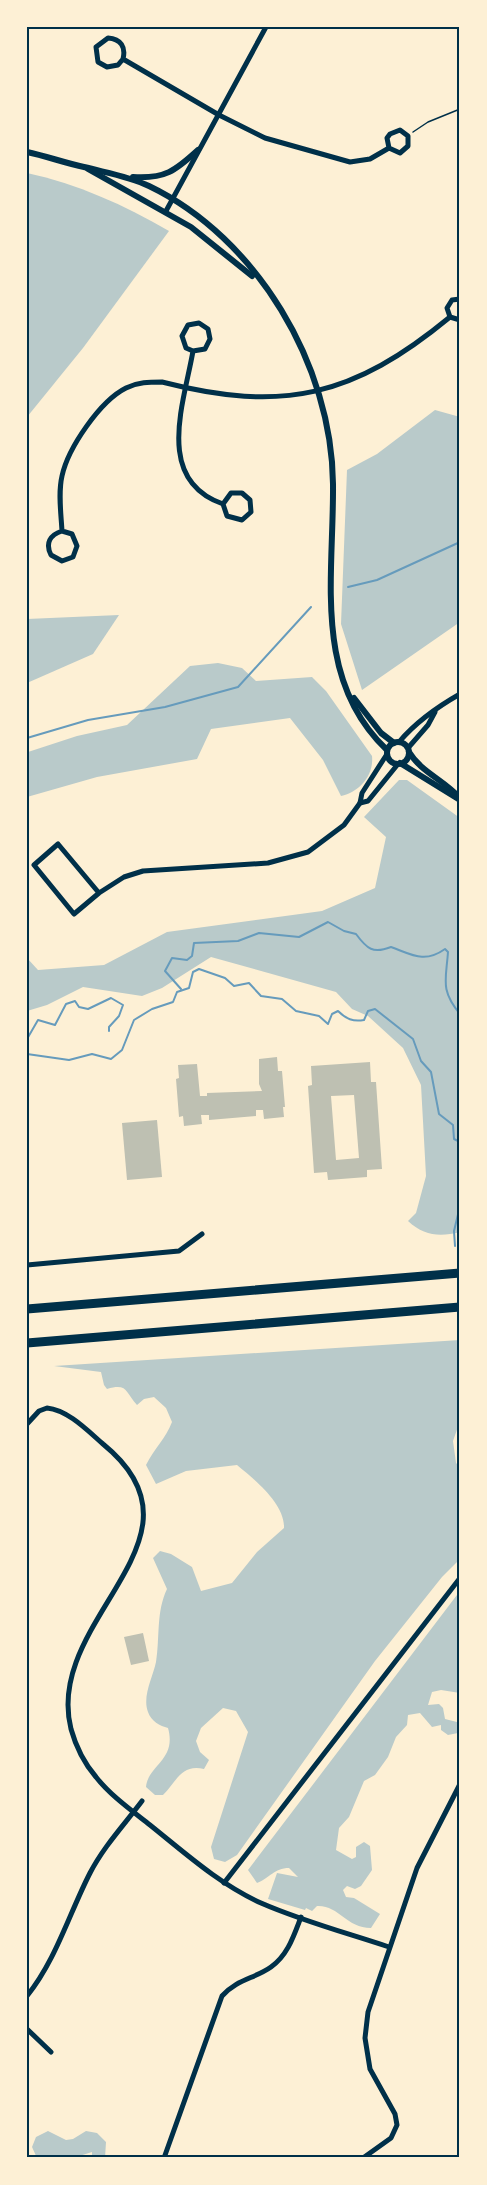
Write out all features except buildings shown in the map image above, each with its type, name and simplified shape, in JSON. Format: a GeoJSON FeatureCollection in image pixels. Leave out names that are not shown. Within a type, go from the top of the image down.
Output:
{"type":"FeatureCollection","features":[{"type":"Feature","properties":{"kind":"highway"},"geometry":{"type":"LineString","coordinates":[[27,1309],[460,1272]]}},
{"type":"Feature","properties":{"kind":"highway"},"geometry":{"type":"LineString","coordinates":[[27,1343],[460,1307]]}},
{"type":"Feature","properties":{"kind":"street"},"geometry":{"type":"LineString","coordinates":[[166,211],[266,27]]}},
{"type":"Feature","properties":{"kind":"street"},"geometry":{"type":"LineString","coordinates":[[114,39],[123,47],[123,59],[112,67],[102,65],[96,56],[96,47],[103,40],[114,39]]}},
{"type":"Feature","properties":{"kind":"street"},"geometry":{"type":"LineString","coordinates":[[123,59],[219,115],[265,138],[350,162],[370,159],[389,148]]}},
{"type":"Feature","properties":{"kind":"street"},"geometry":{"type":"LineString","coordinates":[[400,130],[408,136],[409,142],[405,150],[394,152],[389,148],[387,138],[390,134],[400,130]]}},
{"type":"Feature","properties":{"kind":"street"},"geometry":{"type":"LineString","coordinates":[[27,152],[128,176],[155,178],[178,168],[198,150]]}},
{"type":"Feature","properties":{"kind":"street"},"geometry":{"type":"LineString","coordinates":[[84,167],[166,211],[210,240],[263,287]]}},
{"type":"Feature","properties":{"kind":"street"},"geometry":{"type":"LineString","coordinates":[[128,176],[172,198],[217,231],[234,248],[296,335],[318,391],[331,451],[333,482],[330,629],[340,670],[357,712],[387,752],[389,760],[460,799]]}},
{"type":"Feature","properties":{"kind":"street"},"geometry":{"type":"LineString","coordinates":[[450,317],[448,304],[460,299]]}},
{"type":"Feature","properties":{"kind":"street"},"geometry":{"type":"LineString","coordinates":[[62,531],[61,481],[65,464],[79,437],[120,392],[137,384],[162,382],[186,388],[262,399],[318,391],[354,378],[404,353],[450,317]]}},
{"type":"Feature","properties":{"kind":"street"},"geometry":{"type":"LineString","coordinates":[[450,317],[460,320]]}},
{"type":"Feature","properties":{"kind":"street"},"geometry":{"type":"LineString","coordinates":[[199,323],[208,329],[210,339],[205,349],[193,351],[186,348],[182,336],[188,325],[199,323]]}},
{"type":"Feature","properties":{"kind":"street"},"geometry":{"type":"LineString","coordinates":[[193,351],[178,430],[178,456],[188,477],[196,486],[214,501],[223,504]]}},
{"type":"Feature","properties":{"kind":"street"},"geometry":{"type":"LineString","coordinates":[[231,493],[242,493],[250,500],[251,512],[242,520],[231,519],[224,511],[223,504],[231,493]]}},
{"type":"Feature","properties":{"kind":"street"},"geometry":{"type":"LineString","coordinates":[[62,531],[72,534],[77,546],[72,557],[62,561],[51,555],[48,543],[51,537],[62,531]]}},
{"type":"Feature","properties":{"kind":"street"},"geometry":{"type":"LineString","coordinates":[[350,693],[381,733],[408,750],[418,765],[451,788],[460,799]]}},
{"type":"Feature","properties":{"kind":"street"},"geometry":{"type":"LineString","coordinates":[[99,893],[58,844],[34,865],[74,914],[99,893],[124,877],[143,871],[285,861],[308,852],[327,840],[344,825],[360,803],[362,793],[387,752],[396,742],[420,719],[435,712],[460,694]]}},
{"type":"Feature","properties":{"kind":"street"},"geometry":{"type":"LineString","coordinates":[[360,803],[368,801],[399,764],[406,759],[408,750],[428,725],[435,712]]}},
{"type":"Feature","properties":{"kind":"street"},"geometry":{"type":"LineString","coordinates":[[27,1265],[179,1251],[202,1234]]}},
{"type":"Feature","properties":{"kind":"street"},"geometry":{"type":"LineString","coordinates":[[27,1424],[35,1415],[47,1408],[68,1417],[119,1458],[136,1480],[143,1502],[144,1526],[137,1549],[79,1651],[67,1698],[71,1729],[86,1763],[108,1791],[224,1883],[262,1903],[389,1947]]}},
{"type":"Feature","properties":{"kind":"street"},"geometry":{"type":"LineString","coordinates":[[224,1883],[460,1578]]}},
{"type":"Feature","properties":{"kind":"street"},"geometry":{"type":"LineString","coordinates":[[363,2158],[391,2138],[397,2125],[395,2114],[370,2069],[365,2038],[368,2012],[417,1868],[460,1784]]}},
{"type":"Feature","properties":{"kind":"street"},"geometry":{"type":"LineString","coordinates":[[27,1996],[49,1962],[92,1870],[142,1801]]}},
{"type":"Feature","properties":{"kind":"street"},"geometry":{"type":"LineString","coordinates":[[164,2158],[222,1996],[231,1985],[271,1967],[281,1958],[290,1944],[301,1917]]}},
{"type":"Feature","properties":{"kind":"street"},"geometry":{"type":"LineString","coordinates":[[27,2028],[51,2052]]}},
{"type":"Feature","properties":{"kind":"path"},"geometry":{"type":"LineString","coordinates":[[408,136],[428,122],[460,109]]}},
{"type":"Feature","properties":{"kind":"shaded area"},"geometry":{"type":"Polygon","coordinates":[[[27,173],[100,196],[169,231],[83,348],[27,417],[27,173]]]}},
{"type":"Feature","properties":{"kind":"shaded area"},"geometry":{"type":"Polygon","coordinates":[[[435,410],[460,417],[460,622],[362,690],[341,624],[347,470],[377,454],[435,410]]]}},
{"type":"Feature","properties":{"kind":"shaded area"},"geometry":{"type":"Polygon","coordinates":[[[119,615],[93,654],[27,683],[27,619],[119,615]]]}},
{"type":"Feature","properties":{"kind":"shaded area"},"geometry":{"type":"Polygon","coordinates":[[[218,663],[242,668],[256,681],[312,677],[326,691],[372,756],[371,770],[360,787],[341,796],[323,760],[290,718],[211,729],[197,759],[97,777],[27,797],[28,752],[77,736],[127,725],[190,666],[218,663]]]}},
{"type":"Feature","properties":{"kind":"shaded area"},"geometry":{"type":"Polygon","coordinates":[[[399,780],[407,780],[460,818],[460,1232],[446,1234],[433,1234],[420,1230],[408,1221],[416,1213],[426,1176],[421,1085],[403,1048],[368,1016],[352,1009],[336,992],[211,957],[162,988],[142,996],[83,987],[47,1005],[27,1011],[27,958],[38,970],[104,965],[167,932],[322,911],[375,888],[386,837],[364,817],[399,780]]]}},
{"type":"Feature","properties":{"kind":"shaded area"},"geometry":{"type":"Polygon","coordinates":[[[460,1340],[460,1421],[453,1441],[456,1463],[460,1467],[460,1559],[442,1577],[375,1661],[237,1855],[225,1862],[214,1859],[211,1847],[248,1732],[236,1711],[223,1708],[201,1728],[196,1741],[200,1752],[209,1760],[204,1769],[196,1768],[185,1771],[163,1795],[155,1795],[146,1787],[148,1779],[166,1755],[170,1739],[168,1728],[149,1715],[146,1706],[147,1693],[156,1662],[161,1607],[167,1589],[153,1558],[160,1551],[171,1554],[192,1567],[201,1591],[232,1583],[257,1552],[284,1528],[283,1519],[280,1510],[268,1493],[237,1465],[186,1471],[156,1484],[146,1465],[172,1422],[166,1408],[154,1397],[144,1399],[137,1405],[123,1388],[107,1389],[101,1372],[54,1366],[460,1340]]]}},
{"type":"Feature","properties":{"kind":"shaded area"},"geometry":{"type":"Polygon","coordinates":[[[460,1591],[460,1693],[441,1690],[432,1692],[428,1705],[439,1704],[443,1708],[445,1719],[457,1722],[460,1726],[458,1733],[448,1735],[441,1730],[441,1725],[432,1727],[420,1713],[408,1715],[407,1725],[396,1737],[388,1757],[375,1775],[364,1781],[349,1817],[339,1828],[336,1850],[352,1859],[356,1857],[356,1847],[364,1842],[370,1846],[372,1870],[361,1886],[355,1889],[347,1886],[343,1890],[346,1897],[354,1898],[380,1914],[371,1928],[362,1927],[325,1907],[317,1906],[312,1911],[268,1899],[277,1873],[298,1877],[289,1868],[284,1868],[257,1883],[248,1870],[460,1591]]]}},
{"type":"Feature","properties":{"kind":"shaded area"},"geometry":{"type":"Polygon","coordinates":[[[48,2131],[66,2140],[73,2139],[86,2131],[97,2133],[106,2142],[105,2158],[92,2158],[92,2152],[73,2158],[37,2158],[32,2147],[36,2137],[48,2131]]]}},
{"type":"Feature","properties":{"kind":"waterway"},"geometry":{"type":"LineString","coordinates":[[348,587],[377,580],[460,542]]}},
{"type":"Feature","properties":{"kind":"waterway"},"geometry":{"type":"LineString","coordinates":[[27,738],[88,720],[165,707],[238,687],[311,607]]}},
{"type":"Feature","properties":{"kind":"waterway"},"geometry":{"type":"LineString","coordinates":[[181,989],[165,971],[172,958],[187,960],[192,956],[194,943],[238,941],[259,933],[299,937],[328,922],[344,931],[356,934],[367,947],[375,950],[391,947],[411,955],[424,957],[437,954],[445,949],[448,952],[447,991],[460,1014]]}},
{"type":"Feature","properties":{"kind":"waterway"},"geometry":{"type":"LineString","coordinates":[[27,1054],[69,1060],[92,1054],[111,1059],[122,1050],[134,1020],[152,1009],[173,1002],[177,992],[189,988],[193,972],[199,969],[225,978],[234,986],[249,983],[261,996],[282,999],[296,1011],[319,1016],[328,1024],[332,1014],[338,1011],[350,1019],[360,1021],[364,1020],[368,1011],[375,1009],[413,1039],[421,1061],[431,1072],[439,1114],[453,1125],[454,1139],[460,1142]]}},
{"type":"Feature","properties":{"kind":"waterway"},"geometry":{"type":"LineString","coordinates":[[27,1039],[38,1020],[55,1025],[66,1004],[75,1001],[79,1007],[88,1009],[111,998],[123,1005],[119,1016],[109,1027],[109,1031]]}},
{"type":"Feature","properties":{"kind":"waterway"},"geometry":{"type":"LineString","coordinates":[[455,1246],[454,1231],[460,1206]]}}]}
